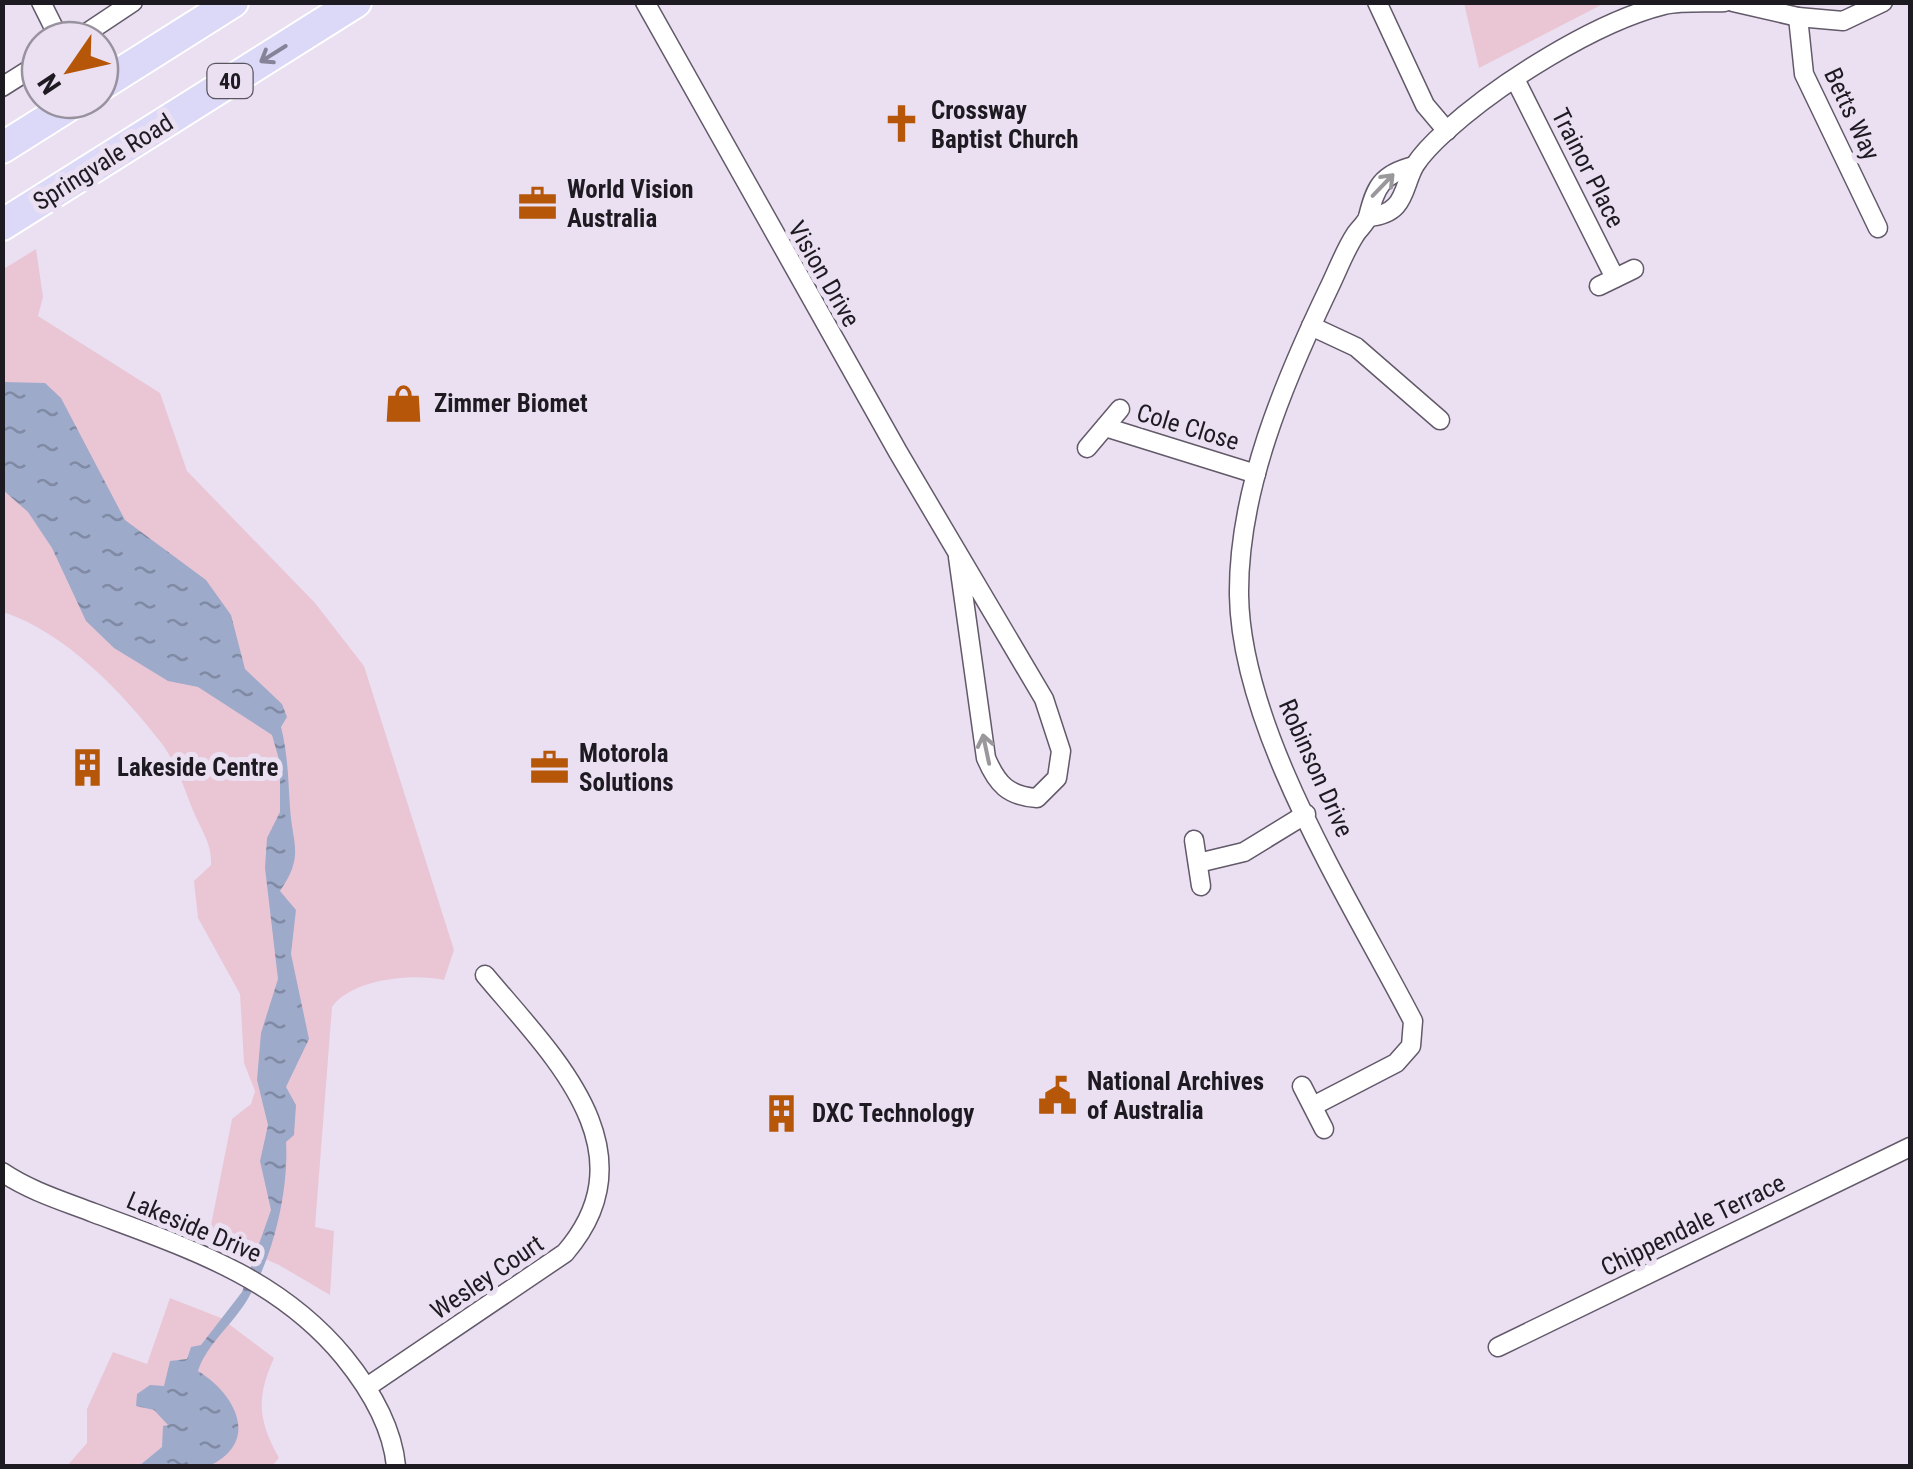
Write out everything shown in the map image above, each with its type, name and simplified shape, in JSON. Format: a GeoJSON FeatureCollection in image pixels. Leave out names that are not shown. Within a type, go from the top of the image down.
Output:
{"type":"FeatureCollection","features":[{"type":"Feature","properties":{"kind":"highway"},"geometry":{"type":"LineString","coordinates":[[120,73],[234,2]]}},
{"type":"Feature","properties":{"kind":"highway","name":"Springvale Road"},"geometry":{"type":"LineString","coordinates":[[2,225],[356,2]]}},
{"type":"Feature","properties":{"kind":"highway"},"geometry":{"type":"LineString","coordinates":[[2,148],[46,120]]}},
{"type":"Feature","properties":{"kind":"street"},"geometry":{"type":"LineString","coordinates":[[106,20],[133,2]]}},
{"type":"Feature","properties":{"kind":"street","name":"Vision Drive"},"geometry":{"type":"LineString","coordinates":[[628,2],[646,9],[958,557],[978,582],[1044,699],[1061,751],[1057,778],[1037,798],[1015,796],[995,780],[986,758],[958,557]]}},
{"type":"Feature","properties":{"kind":"street"},"geometry":{"type":"LineString","coordinates":[[1377,2],[1425,105],[1447,131]]}},
{"type":"Feature","properties":{"kind":"street","name":"Robinson Drive"},"geometry":{"type":"LineString","coordinates":[[1313,1106],[1396,1064],[1411,1046],[1413,1021],[1306,814],[1263,718],[1247,653],[1239,596],[1256,474],[1311,326],[1368,217],[1371,195],[1386,178],[1414,166],[1447,131],[1516,81],[1592,34],[1665,5],[1725,2]]}},
{"type":"Feature","properties":{"kind":"street"},"geometry":{"type":"LineString","coordinates":[[1733,2],[1798,18],[1843,21],[1883,2]]}},
{"type":"Feature","properties":{"kind":"street","name":"Betts Way"},"geometry":{"type":"LineString","coordinates":[[1798,18],[1804,74],[1878,228]]}},
{"type":"Feature","properties":{"kind":"street","name":"Trainor Place"},"geometry":{"type":"LineString","coordinates":[[1516,81],[1607,282],[1634,269]]}},
{"type":"Feature","properties":{"kind":"street"},"geometry":{"type":"LineString","coordinates":[[1311,326],[1356,347],[1440,420]]}},
{"type":"Feature","properties":{"kind":"street","name":"Cole Close"},"geometry":{"type":"LineString","coordinates":[[1087,448],[1120,409]]}},
{"type":"Feature","properties":{"kind":"street","name":"Cole Close"},"geometry":{"type":"LineString","coordinates":[[1105,427],[1256,474]]}},
{"type":"Feature","properties":{"kind":"street"},"geometry":{"type":"LineString","coordinates":[[1198,862],[1244,852],[1306,814]]}},
{"type":"Feature","properties":{"kind":"street"},"geometry":{"type":"LineString","coordinates":[[1194,840],[1202,886]]}},
{"type":"Feature","properties":{"kind":"street","name":"Wesley Court"},"geometry":{"type":"LineString","coordinates":[[366,1387],[565,1253],[584,1227],[596,1196],[601,1166],[589,1114],[562,1070],[485,975]]}},
{"type":"Feature","properties":{"kind":"street"},"geometry":{"type":"LineString","coordinates":[[1302,1086],[1324,1129]]}},
{"type":"Feature","properties":{"kind":"street","name":"Chippendale Terrace"},"geometry":{"type":"LineString","coordinates":[[1498,1347],[1910,1147]]}},
{"type":"Feature","properties":{"kind":"street","name":"Lakeside Drive"},"geometry":{"type":"LineString","coordinates":[[2,1172],[36,1191],[218,1260],[290,1302],[332,1342],[366,1387],[390,1436],[396,1466]]}},
{"type":"Feature","properties":{"kind":"shaded area"},"geometry":{"type":"Polygon","coordinates":[[[1464,2],[1605,3],[1479,68],[1464,2]]]}},
{"type":"Feature","properties":{"kind":"shaded area"},"geometry":{"type":"Polygon","coordinates":[[[36,249],[43,297],[38,316],[160,393],[187,471],[315,603],[364,666],[454,950],[444,980],[384,980],[353,990],[332,1007],[315,1227],[334,1231],[330,1295],[279,1265],[209,1235],[232,1119],[251,1104],[255,1091],[244,1063],[240,994],[198,918],[194,881],[211,865],[210,851],[176,769],[147,725],[91,666],[49,634],[3,612],[2,270],[36,249]]]}},
{"type":"Feature","properties":{"kind":"shaded area"},"geometry":{"type":"Polygon","coordinates":[[[170,1298],[221,1318],[274,1358],[264,1385],[262,1409],[279,1458],[272,1466],[67,1466],[87,1443],[87,1409],[113,1352],[147,1364],[170,1298]]]}},
{"type":"Feature","properties":{"kind":"water"},"geometry":{"type":"Polygon","coordinates":[[[3,382],[45,383],[61,398],[125,520],[206,580],[231,615],[245,669],[282,704],[287,717],[281,727],[295,858],[280,891],[296,910],[291,954],[309,1039],[286,1087],[296,1105],[294,1135],[286,1142],[285,1180],[273,1241],[250,1295],[208,1351],[198,1371],[222,1392],[237,1417],[235,1444],[209,1466],[139,1466],[162,1447],[163,1426],[168,1425],[154,1410],[136,1406],[137,1394],[150,1385],[164,1386],[170,1361],[187,1359],[191,1347],[201,1345],[242,1292],[271,1210],[260,1161],[268,1125],[257,1080],[261,1033],[278,979],[265,868],[267,838],[280,812],[280,763],[272,735],[198,687],[168,681],[114,648],[86,621],[52,548],[28,512],[3,490],[3,382]]]}},
{"type":"Feature","properties":{"kind":"place","name":"Crossway Baptist Church"},"geometry":{"type":"Point","coordinates":[901,124]}},
{"type":"Feature","properties":{"kind":"place","name":"World Vision Australia"},"geometry":{"type":"Point","coordinates":[537,203]}},
{"type":"Feature","properties":{"kind":"place","name":"Zimmer Biomet"},"geometry":{"type":"Point","coordinates":[404,403]}},
{"type":"Feature","properties":{"kind":"place","name":"Lakeside Centre"},"geometry":{"type":"Point","coordinates":[87,767]}},
{"type":"Feature","properties":{"kind":"place","name":"Motorola Solutions"},"geometry":{"type":"Point","coordinates":[549,767]}},
{"type":"Feature","properties":{"kind":"place","name":"National Archives of Australia"},"geometry":{"type":"Point","coordinates":[1057,1095]}},
{"type":"Feature","properties":{"kind":"place","name":"DXC Technology"},"geometry":{"type":"Point","coordinates":[782,1113]}}]}
